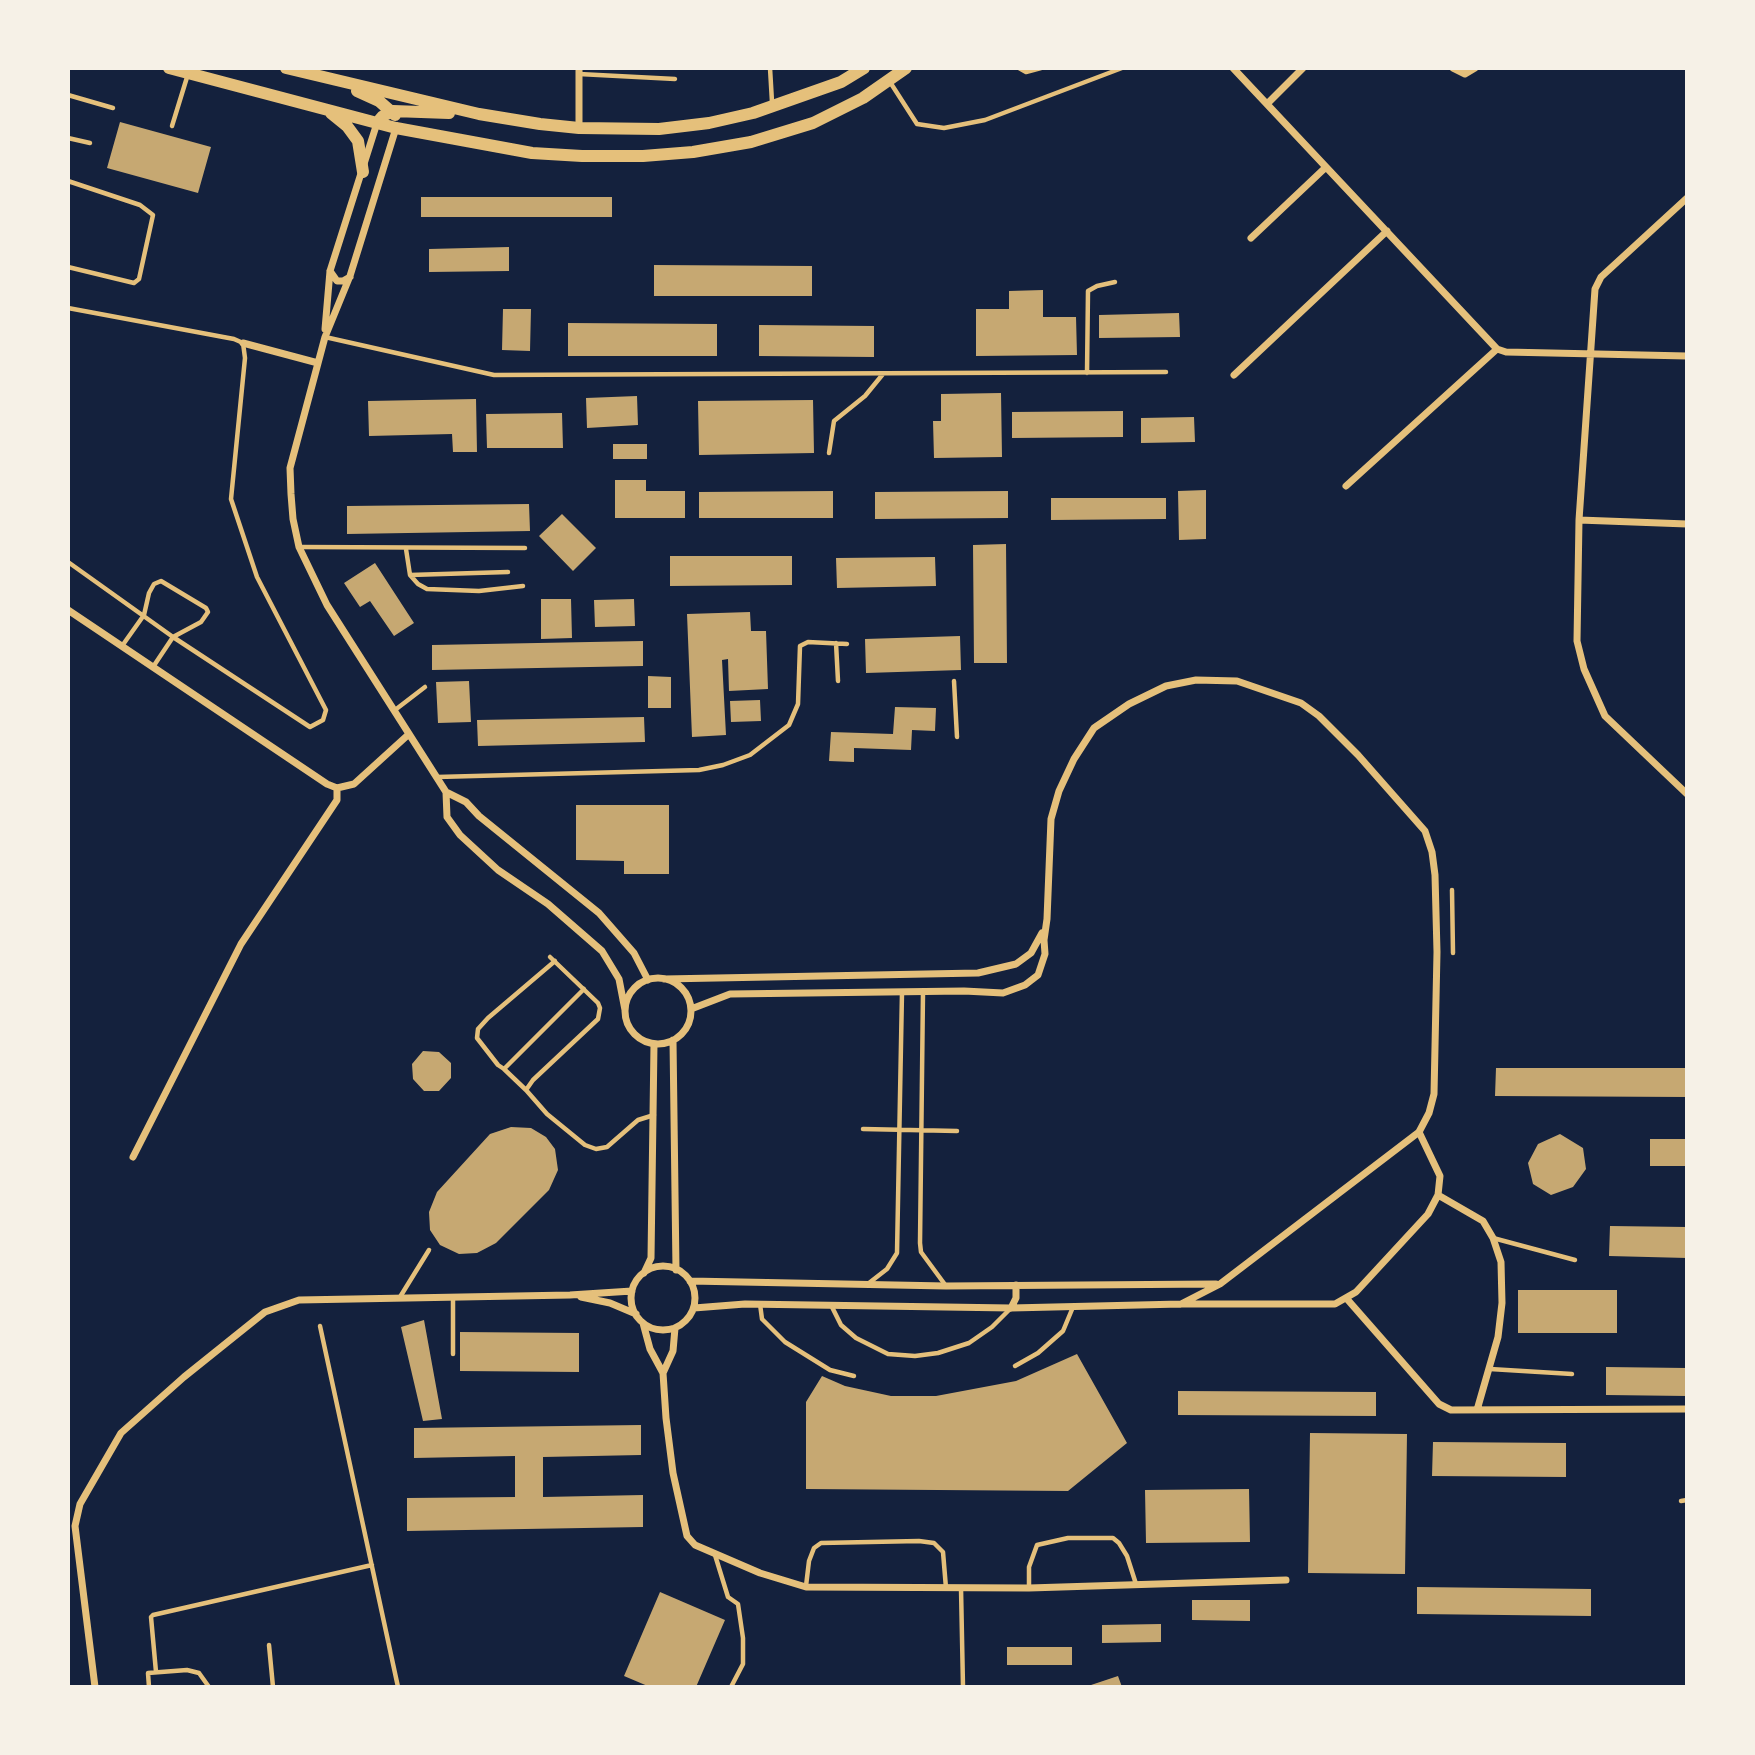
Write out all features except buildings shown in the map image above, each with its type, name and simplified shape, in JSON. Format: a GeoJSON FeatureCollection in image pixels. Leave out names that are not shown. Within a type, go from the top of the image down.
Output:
{"type":"FeatureCollection","features":[{"type":"Feature","properties":{"kind":"main road"},"geometry":{"type":"LineString","coordinates":[[169,68],[396,128],[531,153],[582,156],[643,156],[694,152],[751,142],[813,122],[863,98],[906,68]]}},
{"type":"Feature","properties":{"kind":"main road"},"geometry":{"type":"LineString","coordinates":[[286,68],[309,71],[379,101],[397,117],[396,128]]}},
{"type":"Feature","properties":{"kind":"main road"},"geometry":{"type":"LineString","coordinates":[[337,81],[479,114],[579,128],[659,129],[709,122],[772,107],[841,82],[864,68]]}},
{"type":"Feature","properties":{"kind":"main road"},"geometry":{"type":"LineString","coordinates":[[327,110],[347,126],[358,141],[363,172]]}},
{"type":"Feature","properties":{"kind":"main road"},"geometry":{"type":"LineString","coordinates":[[377,123],[393,111],[479,114]]}},
{"type":"Feature","properties":{"kind":"street"},"geometry":{"type":"LineString","coordinates":[[1233,68],[1497,349],[1506,352],[1687,356]]}},
{"type":"Feature","properties":{"kind":"street"},"geometry":{"type":"LineString","coordinates":[[1267,104],[1303,68]]}},
{"type":"Feature","properties":{"kind":"street"},"geometry":{"type":"LineString","coordinates":[[1453,68],[1465,74],[1475,68]]}},
{"type":"Feature","properties":{"kind":"street"},"geometry":{"type":"LineString","coordinates":[[578,71],[579,128]]}},
{"type":"Feature","properties":{"kind":"street"},"geometry":{"type":"LineString","coordinates":[[325,337],[330,271],[377,123]]}},
{"type":"Feature","properties":{"kind":"street"},"geometry":{"type":"LineString","coordinates":[[396,128],[350,276],[325,337],[290,468],[293,519],[299,547],[327,605],[446,792],[466,802],[479,816],[599,913],[634,954],[648,980]]}},
{"type":"Feature","properties":{"kind":"street"},"geometry":{"type":"LineString","coordinates":[[1251,238],[1325,168]]}},
{"type":"Feature","properties":{"kind":"street"},"geometry":{"type":"LineString","coordinates":[[1687,198],[1601,277],[1595,289],[1579,520],[1577,641],[1584,669],[1605,716],[1687,794]]}},
{"type":"Feature","properties":{"kind":"street"},"geometry":{"type":"LineString","coordinates":[[1234,375],[1387,231]]}},
{"type":"Feature","properties":{"kind":"street"},"geometry":{"type":"LineString","coordinates":[[330,271],[337,281],[343,281],[350,276]]}},
{"type":"Feature","properties":{"kind":"street"},"geometry":{"type":"LineString","coordinates":[[243,343],[318,363]]}},
{"type":"Feature","properties":{"kind":"street"},"geometry":{"type":"LineString","coordinates":[[1346,486],[1497,349]]}},
{"type":"Feature","properties":{"kind":"street"},"geometry":{"type":"LineString","coordinates":[[1579,520],[1687,524]]}},
{"type":"Feature","properties":{"kind":"street"},"geometry":{"type":"LineString","coordinates":[[68,610],[327,784],[337,788],[354,784],[409,734]]}},
{"type":"Feature","properties":{"kind":"street"},"geometry":{"type":"LineString","coordinates":[[691,1009],[730,994],[902,991],[1003,993],[1025,985],[1038,975],[1045,954],[1051,819],[1059,790],[1074,759],[1094,728],[1129,704],[1166,686],[1196,680],[1237,681],[1301,704],[1319,716],[1359,755],[1425,831],[1432,852],[1437,952],[1434,1094],[1429,1113],[1419,1132],[1220,1284],[1181,1304]]}},
{"type":"Feature","properties":{"kind":"street"},"geometry":{"type":"LineString","coordinates":[[133,1157],[241,944],[337,800],[337,788]]}},
{"type":"Feature","properties":{"kind":"street"},"geometry":{"type":"LineString","coordinates":[[446,792],[447,817],[460,835],[498,870],[548,904],[602,951],[619,979],[627,1022],[642,1040],[654,1044],[673,1040],[687,1027],[691,1009],[689,1000],[679,986],[664,979]]}},
{"type":"Feature","properties":{"kind":"street"},"geometry":{"type":"LineString","coordinates":[[625,1010],[631,992],[648,980],[978,973],[1016,964],[1031,953],[1040,939],[1047,919]]}},
{"type":"Feature","properties":{"kind":"street"},"geometry":{"type":"LineString","coordinates":[[673,1040],[677,1269]]}},
{"type":"Feature","properties":{"kind":"street"},"geometry":{"type":"LineString","coordinates":[[654,1044],[651,1258],[632,1291],[631,1299],[636,1314],[643,1323],[650,1349],[663,1373],[671,1460],[684,1529],[695,1545],[760,1573],[806,1587],[1029,1588],[1286,1580]]}},
{"type":"Feature","properties":{"kind":"street"},"geometry":{"type":"LineString","coordinates":[[694,1308],[760,1304],[1011,1308],[1335,1304],[1356,1292],[1428,1214],[1438,1195],[1440,1176],[1419,1132]]}},
{"type":"Feature","properties":{"kind":"street"},"geometry":{"type":"LineString","coordinates":[[1438,1195],[1483,1221],[1493,1238],[1501,1262],[1502,1303],[1498,1337],[1476,1410]]}},
{"type":"Feature","properties":{"kind":"street"},"geometry":{"type":"LineString","coordinates":[[643,1323],[664,1330],[675,1328],[683,1323],[694,1308],[695,1298],[690,1280],[677,1269],[660,1267],[644,1273]]}},
{"type":"Feature","properties":{"kind":"street"},"geometry":{"type":"LineString","coordinates":[[690,1280],[946,1286],[1220,1284]]}},
{"type":"Feature","properties":{"kind":"street"},"geometry":{"type":"LineString","coordinates":[[1011,1308],[1016,1298],[1016,1285]]}},
{"type":"Feature","properties":{"kind":"street"},"geometry":{"type":"LineString","coordinates":[[95,1687],[75,1526],[80,1504],[121,1433],[184,1377],[265,1312],[299,1300],[570,1295],[632,1291]]}},
{"type":"Feature","properties":{"kind":"street"},"geometry":{"type":"LineString","coordinates":[[570,1295],[610,1303],[636,1314]]}},
{"type":"Feature","properties":{"kind":"street"},"geometry":{"type":"LineString","coordinates":[[1347,1298],[1439,1404],[1451,1410],[1687,1409]]}},
{"type":"Feature","properties":{"kind":"street"},"geometry":{"type":"LineString","coordinates":[[663,1373],[673,1350],[675,1328]]}},
{"type":"Feature","properties":{"kind":"lane"},"geometry":{"type":"LineString","coordinates":[[770,68],[772,107]]}},
{"type":"Feature","properties":{"kind":"lane"},"geometry":{"type":"LineString","coordinates":[[1018,68],[1026,72],[1041,68]]}},
{"type":"Feature","properties":{"kind":"lane"},"geometry":{"type":"LineString","coordinates":[[890,81],[917,124],[944,128],[985,120],[1122,68]]}},
{"type":"Feature","properties":{"kind":"lane"},"geometry":{"type":"LineString","coordinates":[[578,71],[675,79]]}},
{"type":"Feature","properties":{"kind":"lane"},"geometry":{"type":"LineString","coordinates":[[172,126],[188,73]]}},
{"type":"Feature","properties":{"kind":"lane"},"geometry":{"type":"LineString","coordinates":[[68,95],[113,108]]}},
{"type":"Feature","properties":{"kind":"lane"},"geometry":{"type":"LineString","coordinates":[[68,138],[90,143]]}},
{"type":"Feature","properties":{"kind":"lane"},"geometry":{"type":"LineString","coordinates":[[68,181],[140,205],[153,215],[139,279],[134,283],[68,267]]}},
{"type":"Feature","properties":{"kind":"lane"},"geometry":{"type":"LineString","coordinates":[[1087,373],[1088,291],[1115,282]]}},
{"type":"Feature","properties":{"kind":"lane"},"geometry":{"type":"LineString","coordinates":[[68,308],[234,339],[243,343],[245,358],[231,499],[257,577],[326,710],[323,720],[310,727],[173,637],[68,562]]}},
{"type":"Feature","properties":{"kind":"lane"},"geometry":{"type":"LineString","coordinates":[[325,337],[494,375],[1166,372]]}},
{"type":"Feature","properties":{"kind":"lane"},"geometry":{"type":"LineString","coordinates":[[829,453],[834,421],[865,396],[884,373]]}},
{"type":"Feature","properties":{"kind":"lane"},"geometry":{"type":"LineString","coordinates":[[299,547],[525,548]]}},
{"type":"Feature","properties":{"kind":"lane"},"geometry":{"type":"LineString","coordinates":[[406,549],[410,575],[427,589],[479,591],[523,586]]}},
{"type":"Feature","properties":{"kind":"lane"},"geometry":{"type":"LineString","coordinates":[[410,575],[508,572]]}},
{"type":"Feature","properties":{"kind":"lane"},"geometry":{"type":"LineString","coordinates":[[122,646],[144,615],[154,584],[162,581],[206,608],[208,612],[201,622],[173,637],[153,667]]}},
{"type":"Feature","properties":{"kind":"lane"},"geometry":{"type":"LineString","coordinates":[[436,777],[699,770],[723,765],[750,755],[789,725],[798,704],[800,646],[808,642],[848,644]]}},
{"type":"Feature","properties":{"kind":"lane"},"geometry":{"type":"LineString","coordinates":[[836,643],[838,681]]}},
{"type":"Feature","properties":{"kind":"lane"},"geometry":{"type":"LineString","coordinates":[[954,681],[957,737]]}},
{"type":"Feature","properties":{"kind":"lane"},"geometry":{"type":"LineString","coordinates":[[394,710],[425,687]]}},
{"type":"Feature","properties":{"kind":"lane"},"geometry":{"type":"LineString","coordinates":[[1452,890],[1452,953]]}},
{"type":"Feature","properties":{"kind":"lane"},"geometry":{"type":"LineString","coordinates":[[526,1090],[533,1080],[598,1019],[600,1008],[550,957]]}},
{"type":"Feature","properties":{"kind":"lane"},"geometry":{"type":"LineString","coordinates":[[555,961],[488,1018],[478,1029],[477,1038],[491,1057],[547,1114],[585,1145],[596,1149],[607,1147],[638,1120],[654,1114]]}},
{"type":"Feature","properties":{"kind":"lane"},"geometry":{"type":"LineString","coordinates":[[504,1069],[584,989]]}},
{"type":"Feature","properties":{"kind":"lane"},"geometry":{"type":"LineString","coordinates":[[866,1285],[887,1269],[897,1253],[902,991]]}},
{"type":"Feature","properties":{"kind":"lane"},"geometry":{"type":"LineString","coordinates":[[923,991],[920,1252],[946,1286]]}},
{"type":"Feature","properties":{"kind":"lane"},"geometry":{"type":"LineString","coordinates":[[863,1129],[957,1131]]}},
{"type":"Feature","properties":{"kind":"lane"},"geometry":{"type":"LineString","coordinates":[[1493,1238],[1575,1260]]}},
{"type":"Feature","properties":{"kind":"lane"},"geometry":{"type":"LineString","coordinates":[[399,1298],[429,1250]]}},
{"type":"Feature","properties":{"kind":"lane"},"geometry":{"type":"LineString","coordinates":[[453,1297],[453,1354]]}},
{"type":"Feature","properties":{"kind":"lane"},"geometry":{"type":"LineString","coordinates":[[760,1304],[762,1320],[785,1342],[830,1370],[854,1376]]}},
{"type":"Feature","properties":{"kind":"lane"},"geometry":{"type":"LineString","coordinates":[[831,1304],[841,1325],[856,1338],[888,1354],[915,1356],[938,1353],[969,1343],[992,1327],[1011,1308]]}},
{"type":"Feature","properties":{"kind":"lane"},"geometry":{"type":"LineString","coordinates":[[1015,1366],[1038,1353],[1063,1331],[1073,1307]]}},
{"type":"Feature","properties":{"kind":"lane"},"geometry":{"type":"LineString","coordinates":[[320,1326],[398,1687]]}},
{"type":"Feature","properties":{"kind":"lane"},"geometry":{"type":"LineString","coordinates":[[1489,1369],[1572,1374]]}},
{"type":"Feature","properties":{"kind":"lane"},"geometry":{"type":"LineString","coordinates":[[1029,1588],[1029,1567],[1037,1545],[1068,1538],[1113,1538],[1127,1556],[1137,1585]]}},
{"type":"Feature","properties":{"kind":"lane"},"geometry":{"type":"LineString","coordinates":[[806,1587],[809,1560],[814,1548],[821,1543],[919,1541],[934,1543],[943,1552],[946,1588]]}},
{"type":"Feature","properties":{"kind":"lane"},"geometry":{"type":"LineString","coordinates":[[715,1554],[728,1597],[738,1604],[743,1638],[743,1664],[731,1687]]}},
{"type":"Feature","properties":{"kind":"lane"},"geometry":{"type":"LineString","coordinates":[[156,1672],[151,1617],[153,1615],[372,1565]]}},
{"type":"Feature","properties":{"kind":"lane"},"geometry":{"type":"LineString","coordinates":[[961,1588],[963,1687]]}},
{"type":"Feature","properties":{"kind":"lane"},"geometry":{"type":"LineString","coordinates":[[269,1645],[273,1687]]}},
{"type":"Feature","properties":{"kind":"lane"},"geometry":{"type":"LineString","coordinates":[[149,1687],[148,1673],[193,1671],[203,1677],[209,1687]]}}]}
